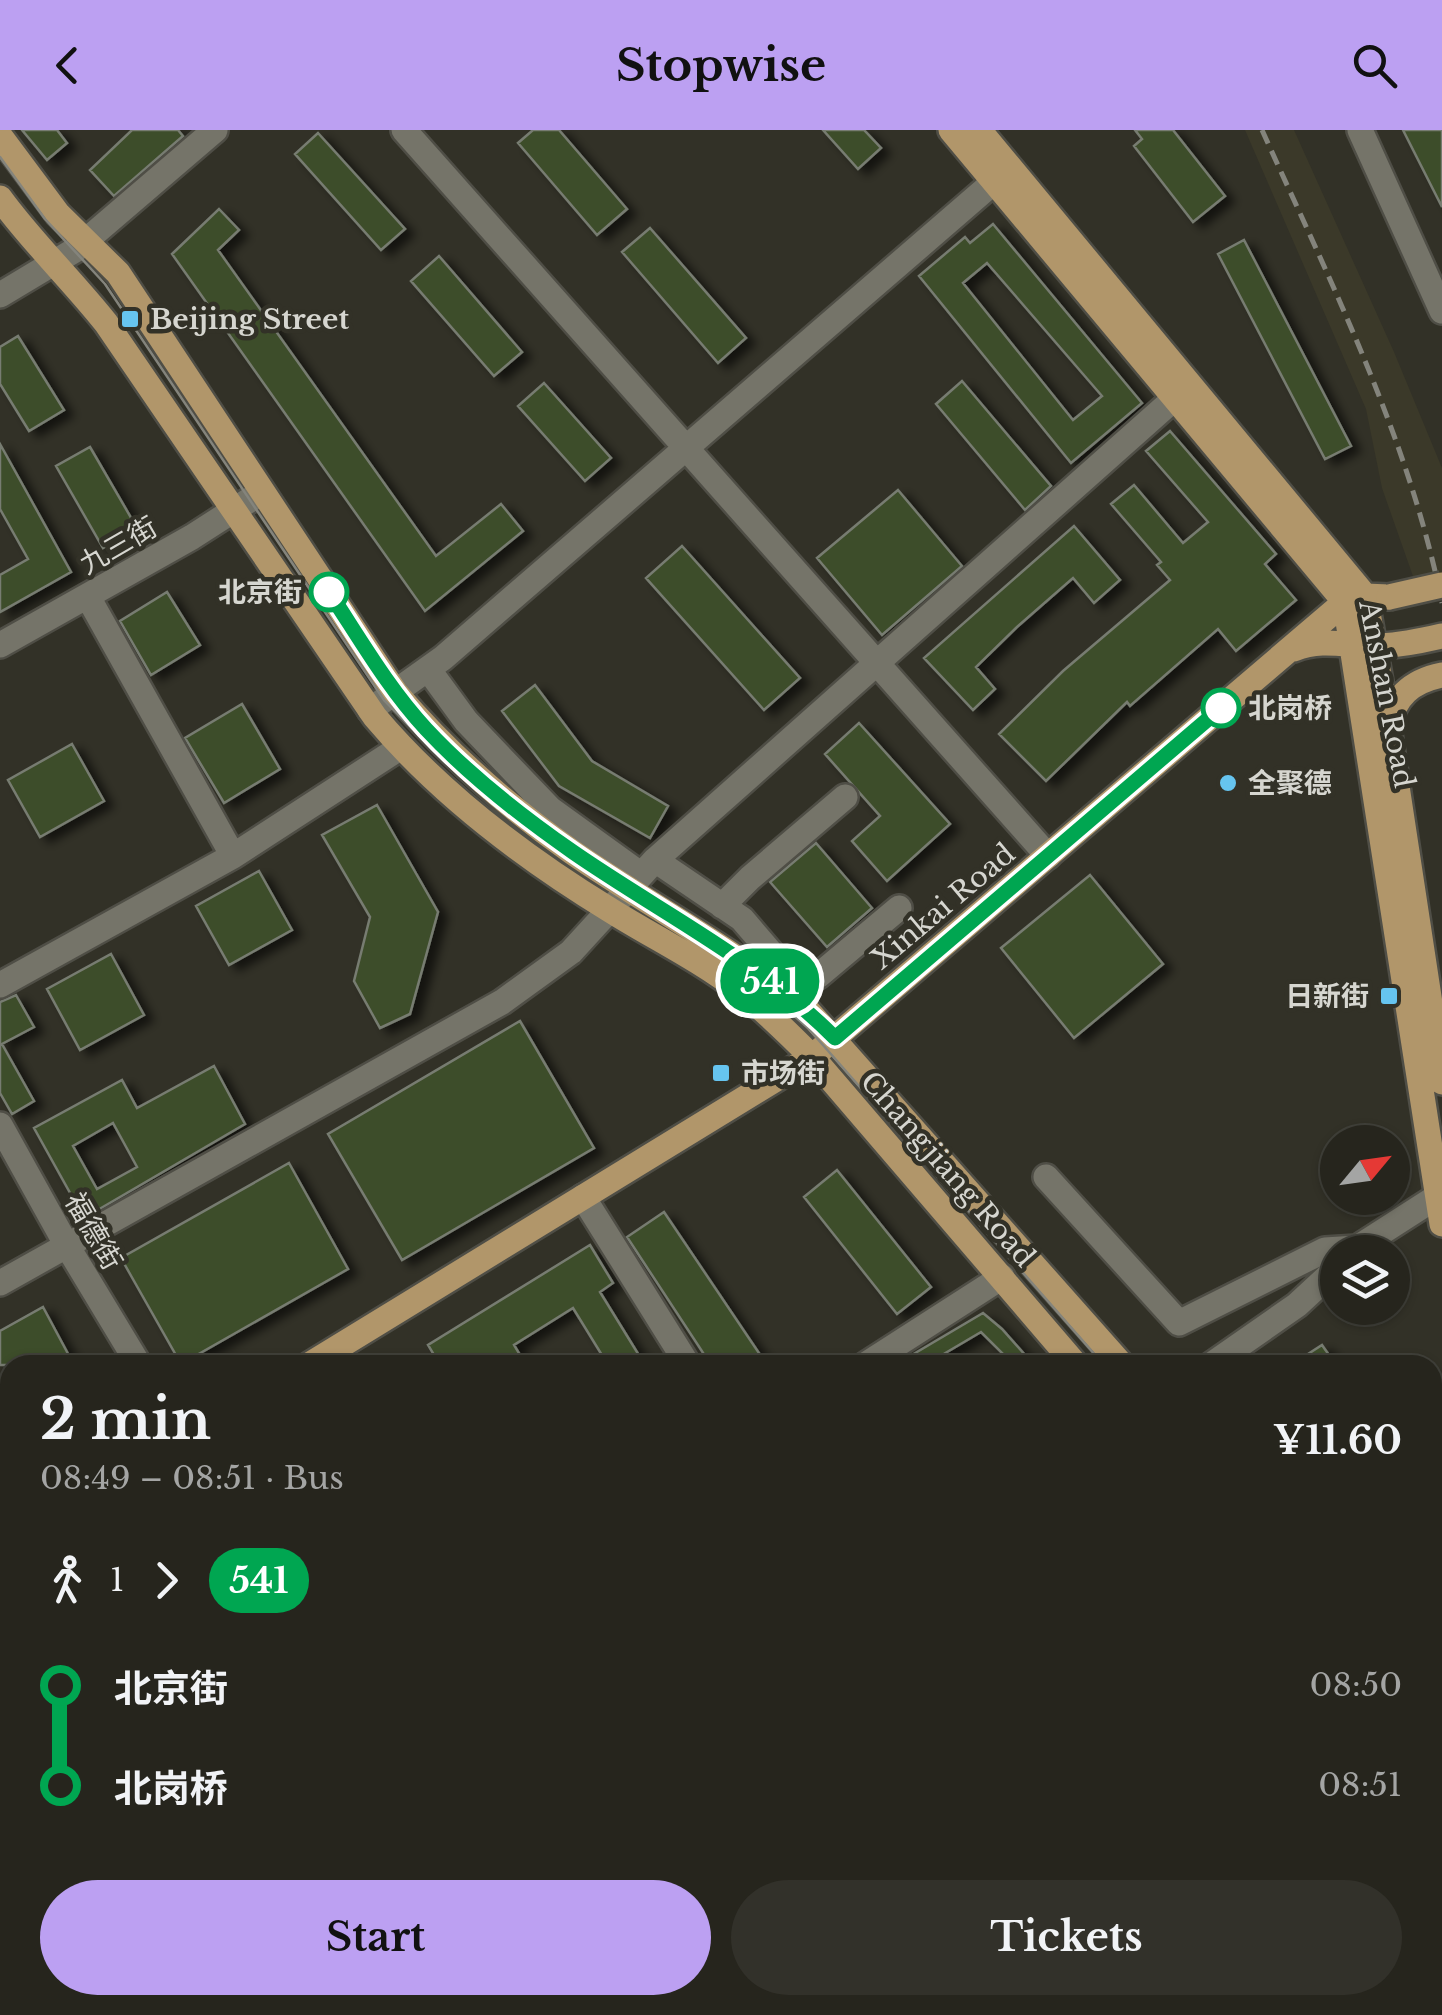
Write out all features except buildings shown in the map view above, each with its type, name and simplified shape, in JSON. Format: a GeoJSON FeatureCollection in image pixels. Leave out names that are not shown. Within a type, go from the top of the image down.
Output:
{"type":"FeatureCollection","features":[{"type":"Feature","properties":{"kind":"main road","name":"Anshan Road"},"geometry":{"type":"LineString","coordinates":[[951,130],[1002,175],[1366,598],[1364,645],[1442,1224]]}},
{"type":"Feature","properties":{"kind":"main road","name":"Anshan Road"},"geometry":{"type":"LineString","coordinates":[[979,130],[1002,175],[1175,398],[1366,598]]}},
{"type":"Feature","properties":{"kind":"main road"},"geometry":{"type":"LineString","coordinates":[[0,136],[58,214],[118,274],[395,692],[428,732],[571,851],[641,874],[835,1038],[1113,1355]]}},
{"type":"Feature","properties":{"kind":"main road","name":"Changjiang Road"},"geometry":{"type":"LineString","coordinates":[[0,198],[26,234],[106,324],[370,710],[401,747],[509,840],[608,909],[739,990],[812,1057],[1068,1355]]}},
{"type":"Feature","properties":{"kind":"main road"},"geometry":{"type":"LineString","coordinates":[[1366,598],[1442,585]]}},
{"type":"Feature","properties":{"kind":"main road","name":"Xinkai Road"},"geometry":{"type":"LineString","coordinates":[[325,1355],[812,1057],[1285,653],[1366,598]]}},
{"type":"Feature","properties":{"kind":"main road"},"geometry":{"type":"LineString","coordinates":[[1285,653],[1310,642],[1404,644],[1442,636]]}},
{"type":"Feature","properties":{"kind":"main road"},"geometry":{"type":"LineString","coordinates":[[1364,645],[1395,666],[1431,677]]}},
{"type":"Feature","properties":{"kind":"main road"},"geometry":{"type":"LineString","coordinates":[[1364,645],[1388,727],[1442,1082]]}},
{"type":"Feature","properties":{"kind":"main road"},"geometry":{"type":"LineString","coordinates":[[1388,727],[1392,708],[1431,677]]}},
{"type":"Feature","properties":{"kind":"street"},"geometry":{"type":"LineString","coordinates":[[0,295],[86,241],[215,130]]}},
{"type":"Feature","properties":{"kind":"street"},"geometry":{"type":"LineString","coordinates":[[404,130],[1048,856]]}},
{"type":"Feature","properties":{"kind":"street"},"geometry":{"type":"LineString","coordinates":[[1360,130],[1442,311]]}},
{"type":"Feature","properties":{"kind":"street"},"geometry":{"type":"LineString","coordinates":[[370,710],[428,668],[1002,175]]}},
{"type":"Feature","properties":{"kind":"street"},"geometry":{"type":"LineString","coordinates":[[0,1283],[502,1002],[571,952],[641,874],[1175,398]]}},
{"type":"Feature","properties":{"kind":"street","name":"九三街"},"geometry":{"type":"LineString","coordinates":[[0,645],[234,512],[262,492]]}},
{"type":"Feature","properties":{"kind":"street"},"geometry":{"type":"LineString","coordinates":[[88,597],[233,856]]}},
{"type":"Feature","properties":{"kind":"street"},"geometry":{"type":"LineString","coordinates":[[428,668],[466,721],[550,809],[641,874],[722,906],[742,919],[790,975],[818,976],[900,908]]}},
{"type":"Feature","properties":{"kind":"street"},"geometry":{"type":"LineString","coordinates":[[0,985],[233,856],[401,747]]}},
{"type":"Feature","properties":{"kind":"street"},"geometry":{"type":"LineString","coordinates":[[722,906],[845,797]]}},
{"type":"Feature","properties":{"kind":"street","name":"福德街"},"geometry":{"type":"LineString","coordinates":[[0,1124],[133,1355]]}},
{"type":"Feature","properties":{"kind":"street"},"geometry":{"type":"LineString","coordinates":[[1046,1177],[1180,1322],[1320,1252]]}},
{"type":"Feature","properties":{"kind":"street"},"geometry":{"type":"LineString","coordinates":[[1377,1235],[1438,1196]]}},
{"type":"Feature","properties":{"kind":"street"},"geometry":{"type":"LineString","coordinates":[[582,1197],[682,1355]]}},
{"type":"Feature","properties":{"kind":"street"},"geometry":{"type":"LineString","coordinates":[[881,1355],[1002,1277]]}},
{"type":"Feature","properties":{"kind":"street"},"geometry":{"type":"LineString","coordinates":[[1225,1355],[1297,1305],[1320,1284]]}},
{"type":"Feature","properties":{"kind":"shaded area"},"geometry":{"type":"Polygon","coordinates":[[[1245,130],[1294,130],[1394,352],[1442,468],[1442,576],[1415,582],[1382,488],[1366,409],[1245,130]]]}},
{"type":"Feature","properties":{"kind":"tram line"},"geometry":{"type":"LineString","coordinates":[[0,157],[45,219],[105,284],[384,700],[444,761],[523,827],[592,877],[750,977],[808,1028],[1095,1355]]}},
{"type":"Feature","properties":{"kind":"railway"},"geometry":{"type":"LineString","coordinates":[[1262,130],[1341,303],[1389,421],[1428,542],[1442,603]]}},
{"type":"Feature","properties":{"kind":"bus line","name":"541"},"geometry":{"type":"LineString","coordinates":[[329,592],[395,692],[428,732],[481,779],[571,851],[782,990],[835,1038],[1221,708]]}},
{"type":"Feature","properties":{"kind":"place","name":"Beijing Street"},"geometry":{"type":"Point","coordinates":[130,319]}},
{"type":"Feature","properties":{"kind":"place","name":"北京街"},"geometry":{"type":"Point","coordinates":[329,592]}},
{"type":"Feature","properties":{"kind":"place","name":"北岗桥"},"geometry":{"type":"Point","coordinates":[1221,708]}},
{"type":"Feature","properties":{"kind":"place","name":"全聚德"},"geometry":{"type":"Point","coordinates":[1228,783]}},
{"type":"Feature","properties":{"kind":"place","name":"日新街"},"geometry":{"type":"Point","coordinates":[1389,996]}},
{"type":"Feature","properties":{"kind":"place","name":"市场街"},"geometry":{"type":"Point","coordinates":[721,1073]}}]}
